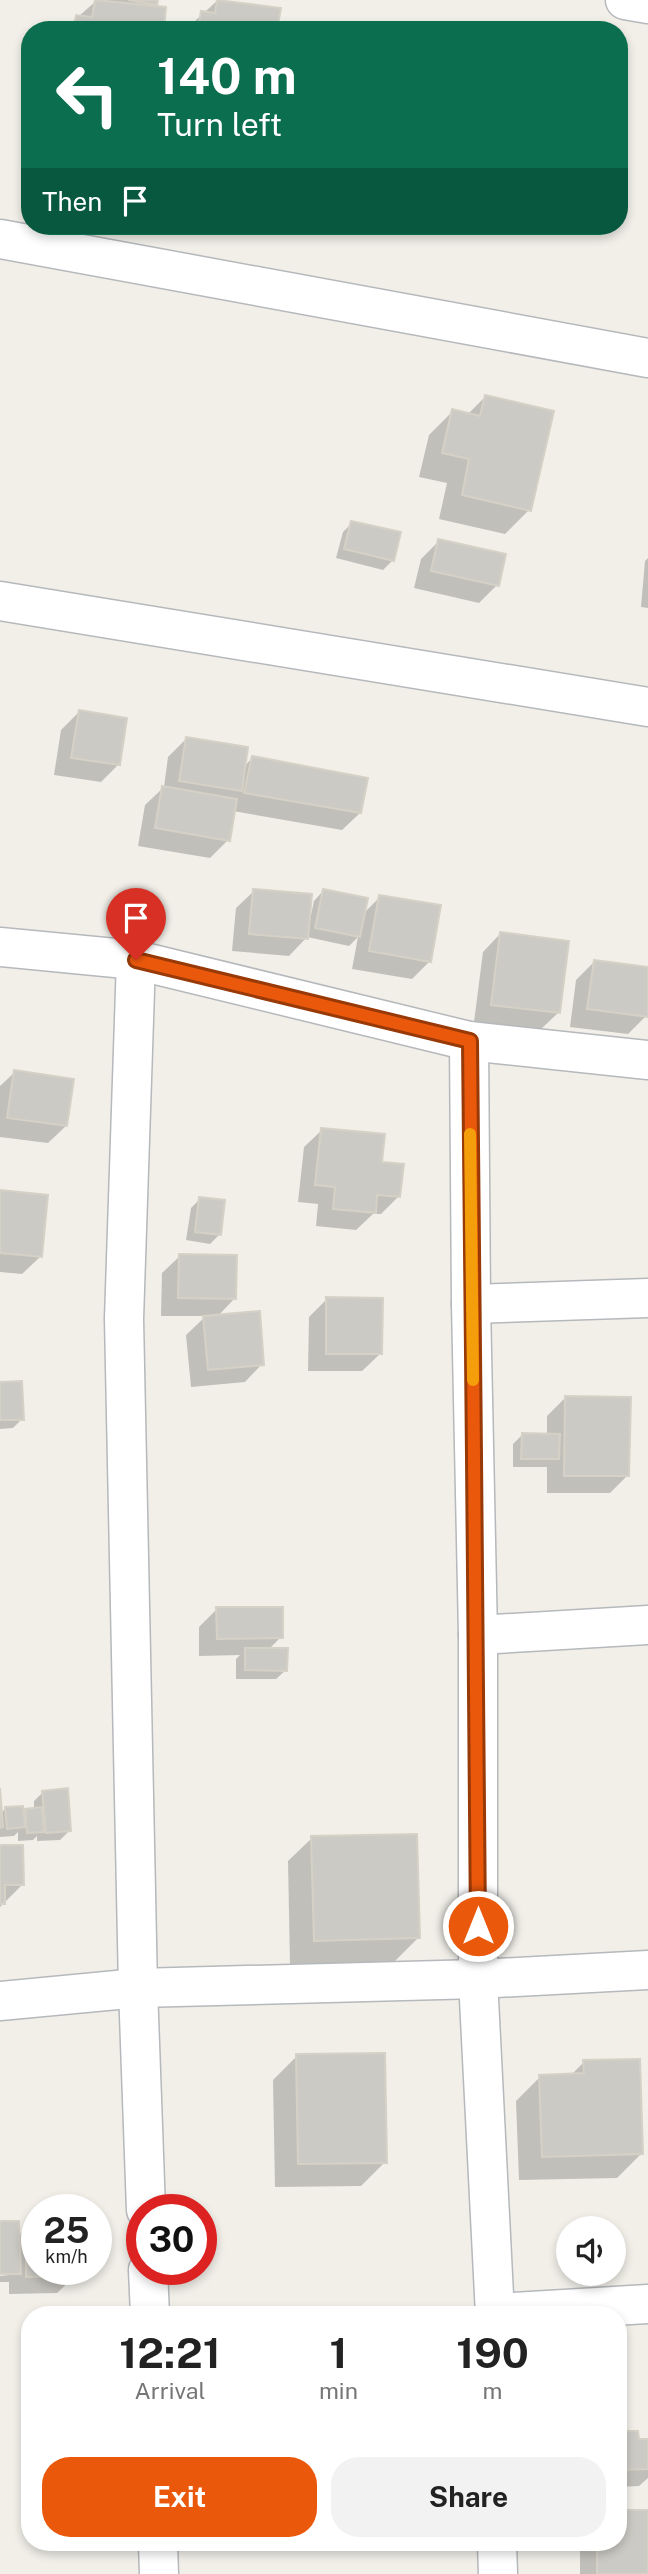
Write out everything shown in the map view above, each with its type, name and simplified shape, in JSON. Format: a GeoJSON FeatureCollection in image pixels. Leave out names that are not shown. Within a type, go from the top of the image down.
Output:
{"type":"FeatureCollection","features":[{"type":"Feature","properties":{"kind":"street"},"geometry":{"type":"LineString","coordinates":[[625,0],[648,5]]}},
{"type":"Feature","properties":{"kind":"street"},"geometry":{"type":"LineString","coordinates":[[0,239],[648,358]]}},
{"type":"Feature","properties":{"kind":"street"},"geometry":{"type":"LineString","coordinates":[[0,601],[648,707]]}},
{"type":"Feature","properties":{"kind":"street"},"geometry":{"type":"LineString","coordinates":[[0,947],[136,960],[470,1041],[648,1060]]}},
{"type":"Feature","properties":{"kind":"street"},"geometry":{"type":"LineString","coordinates":[[136,960],[124,1319],[138,1989],[145,2194]]}},
{"type":"Feature","properties":{"kind":"street"},"geometry":{"type":"LineString","coordinates":[[470,1041],[471,1304],[478,1635],[478,1979],[495,2306]]}},
{"type":"Feature","properties":{"kind":"street"},"geometry":{"type":"LineString","coordinates":[[471,1304],[648,1297]]}},
{"type":"Feature","properties":{"kind":"street"},"geometry":{"type":"LineString","coordinates":[[478,1635],[648,1625]]}},
{"type":"Feature","properties":{"kind":"street"},"geometry":{"type":"LineString","coordinates":[[0,2001],[138,1989],[478,1979],[648,1970]]}},
{"type":"Feature","properties":{"kind":"street"},"geometry":{"type":"LineString","coordinates":[[149,2285],[150,2306]]}},
{"type":"Feature","properties":{"kind":"street"},"geometry":{"type":"LineString","coordinates":[[617,2306],[648,2304]]}},
{"type":"Feature","properties":{"kind":"street"},"geometry":{"type":"LineString","coordinates":[[158,2551],[159,2574]]}},
{"type":"Feature","properties":{"kind":"street"},"geometry":{"type":"LineString","coordinates":[[498,2551],[498,2574]]}},
{"type":"Feature","properties":{"kind":"building"},"geometry":{"type":"Polygon","coordinates":[[[95,0],[166,7],[165,21],[75,21],[76,15],[92,17],[95,0]]]}},
{"type":"Feature","properties":{"kind":"building"},"geometry":{"type":"Polygon","coordinates":[[[128,0],[158,0],[157,5],[128,0]]]}},
{"type":"Feature","properties":{"kind":"building"},"geometry":{"type":"Polygon","coordinates":[[[217,0],[281,8],[279,21],[199,21],[201,11],[215,13],[217,0]]]}},
{"type":"Feature","properties":{"kind":"building"},"geometry":{"type":"Polygon","coordinates":[[[485,395],[554,411],[531,511],[462,495],[469,459],[442,453],[452,409],[480,416],[485,395]]]}},
{"type":"Feature","properties":{"kind":"building"},"geometry":{"type":"Polygon","coordinates":[[[351,521],[401,532],[394,561],[344,549],[351,521]]]}},
{"type":"Feature","properties":{"kind":"building"},"geometry":{"type":"Polygon","coordinates":[[[438,539],[506,554],[499,586],[431,571],[438,539]]]}},
{"type":"Feature","properties":{"kind":"building"},"geometry":{"type":"Polygon","coordinates":[[[79,710],[127,718],[120,765],[71,758],[79,710]]]}},
{"type":"Feature","properties":{"kind":"building"},"geometry":{"type":"Polygon","coordinates":[[[186,737],[248,747],[242,791],[179,781],[186,737]]]}},
{"type":"Feature","properties":{"kind":"building"},"geometry":{"type":"Polygon","coordinates":[[[252,756],[368,778],[361,813],[244,793],[252,756]]]}},
{"type":"Feature","properties":{"kind":"building"},"geometry":{"type":"Polygon","coordinates":[[[162,786],[237,799],[230,841],[155,828],[162,786]]]}},
{"type":"Feature","properties":{"kind":"building"},"geometry":{"type":"Polygon","coordinates":[[[253,889],[312,894],[308,939],[249,934],[253,889]]]}},
{"type":"Feature","properties":{"kind":"building"},"geometry":{"type":"Polygon","coordinates":[[[323,889],[368,898],[360,937],[315,928],[323,889]]]}},
{"type":"Feature","properties":{"kind":"building"},"geometry":{"type":"Polygon","coordinates":[[[379,895],[441,905],[431,962],[369,951],[379,895]]]}},
{"type":"Feature","properties":{"kind":"building"},"geometry":{"type":"Polygon","coordinates":[[[500,932],[569,941],[560,1013],[491,1005],[500,932]]]}},
{"type":"Feature","properties":{"kind":"building"},"geometry":{"type":"Polygon","coordinates":[[[594,960],[648,967],[648,1017],[587,1009],[594,960]]]}},
{"type":"Feature","properties":{"kind":"building"},"geometry":{"type":"Polygon","coordinates":[[[14,1070],[74,1079],[67,1126],[7,1118],[14,1070]]]}},
{"type":"Feature","properties":{"kind":"building"},"geometry":{"type":"Polygon","coordinates":[[[321,1128],[385,1134],[382,1162],[404,1164],[400,1197],[377,1195],[376,1213],[333,1209],[335,1187],[315,1185],[321,1128]]]}},
{"type":"Feature","properties":{"kind":"building"},"geometry":{"type":"Polygon","coordinates":[[[0,1190],[48,1195],[42,1257],[0,1253],[0,1190]]]}},
{"type":"Feature","properties":{"kind":"building"},"geometry":{"type":"Polygon","coordinates":[[[199,1197],[225,1200],[221,1235],[195,1232],[199,1197]]]}},
{"type":"Feature","properties":{"kind":"building"},"geometry":{"type":"Polygon","coordinates":[[[179,1254],[237,1255],[236,1299],[178,1298],[179,1254]]]}},
{"type":"Feature","properties":{"kind":"building"},"geometry":{"type":"Polygon","coordinates":[[[326,1297],[383,1298],[382,1354],[326,1354],[326,1297]]]}},
{"type":"Feature","properties":{"kind":"building"},"geometry":{"type":"Polygon","coordinates":[[[260,1311],[264,1365],[208,1370],[203,1316],[260,1311]]]}},
{"type":"Feature","properties":{"kind":"building"},"geometry":{"type":"Polygon","coordinates":[[[22,1381],[24,1420],[0,1420],[0,1382],[22,1381]]]}},
{"type":"Feature","properties":{"kind":"building"},"geometry":{"type":"Polygon","coordinates":[[[565,1396],[631,1397],[629,1476],[564,1476],[565,1396]]]}},
{"type":"Feature","properties":{"kind":"building"},"geometry":{"type":"Polygon","coordinates":[[[522,1433],[560,1434],[559,1459],[521,1459],[522,1433]]]}},
{"type":"Feature","properties":{"kind":"building"},"geometry":{"type":"Polygon","coordinates":[[[216,1607],[283,1607],[283,1638],[217,1639],[216,1607]]]}},
{"type":"Feature","properties":{"kind":"building"},"geometry":{"type":"Polygon","coordinates":[[[245,1648],[288,1648],[287,1671],[245,1670],[245,1648]]]}},
{"type":"Feature","properties":{"kind":"building"},"geometry":{"type":"Polygon","coordinates":[[[0,1788],[3,1827],[0,1828],[0,1788]]]}},
{"type":"Feature","properties":{"kind":"building"},"geometry":{"type":"Polygon","coordinates":[[[68,1788],[71,1831],[46,1833],[42,1791],[68,1788]]]}},
{"type":"Feature","properties":{"kind":"building"},"geometry":{"type":"Polygon","coordinates":[[[23,1806],[25,1827],[7,1829],[5,1807],[23,1806]]]}},
{"type":"Feature","properties":{"kind":"building"},"geometry":{"type":"Polygon","coordinates":[[[42,1807],[44,1832],[27,1833],[25,1809],[42,1807]]]}},
{"type":"Feature","properties":{"kind":"building"},"geometry":{"type":"Polygon","coordinates":[[[417,1834],[420,1938],[314,1941],[311,1836],[417,1834]]]}},
{"type":"Feature","properties":{"kind":"building"},"geometry":{"type":"Polygon","coordinates":[[[0,1845],[23,1845],[24,1885],[5,1885],[5,1904],[0,1904],[0,1845]]]}},
{"type":"Feature","properties":{"kind":"building"},"geometry":{"type":"Polygon","coordinates":[[[385,2053],[387,2163],[298,2164],[296,2054],[385,2053]]]}},
{"type":"Feature","properties":{"kind":"building"},"geometry":{"type":"Polygon","coordinates":[[[640,2059],[643,2154],[542,2157],[539,2075],[584,2073],[583,2060],[640,2059]]]}},
{"type":"Feature","properties":{"kind":"building"},"geometry":{"type":"Polygon","coordinates":[[[0,2221],[19,2221],[21,2274],[0,2274],[0,2221]]]}},
{"type":"Feature","properties":{"kind":"building"},"geometry":{"type":"Polygon","coordinates":[[[627,2431],[638,2431],[639,2439],[648,2439],[648,2469],[627,2470],[627,2431]]]}},
{"type":"Feature","properties":{"kind":"building"},"geometry":{"type":"Polygon","coordinates":[[[627,2510],[648,2510],[648,2574],[597,2574],[597,2551],[627,2551],[627,2510]]]}},
{"type":"Feature","properties":{"kind":"slow traffic"},"geometry":{"type":"LineString","coordinates":[[470,1134],[473,1380]]}},
{"type":"Feature","properties":{"kind":"route"},"geometry":{"type":"LineString","coordinates":[[136,960],[470,1041],[471,1304],[478,1635],[478,1926]]}}]}
